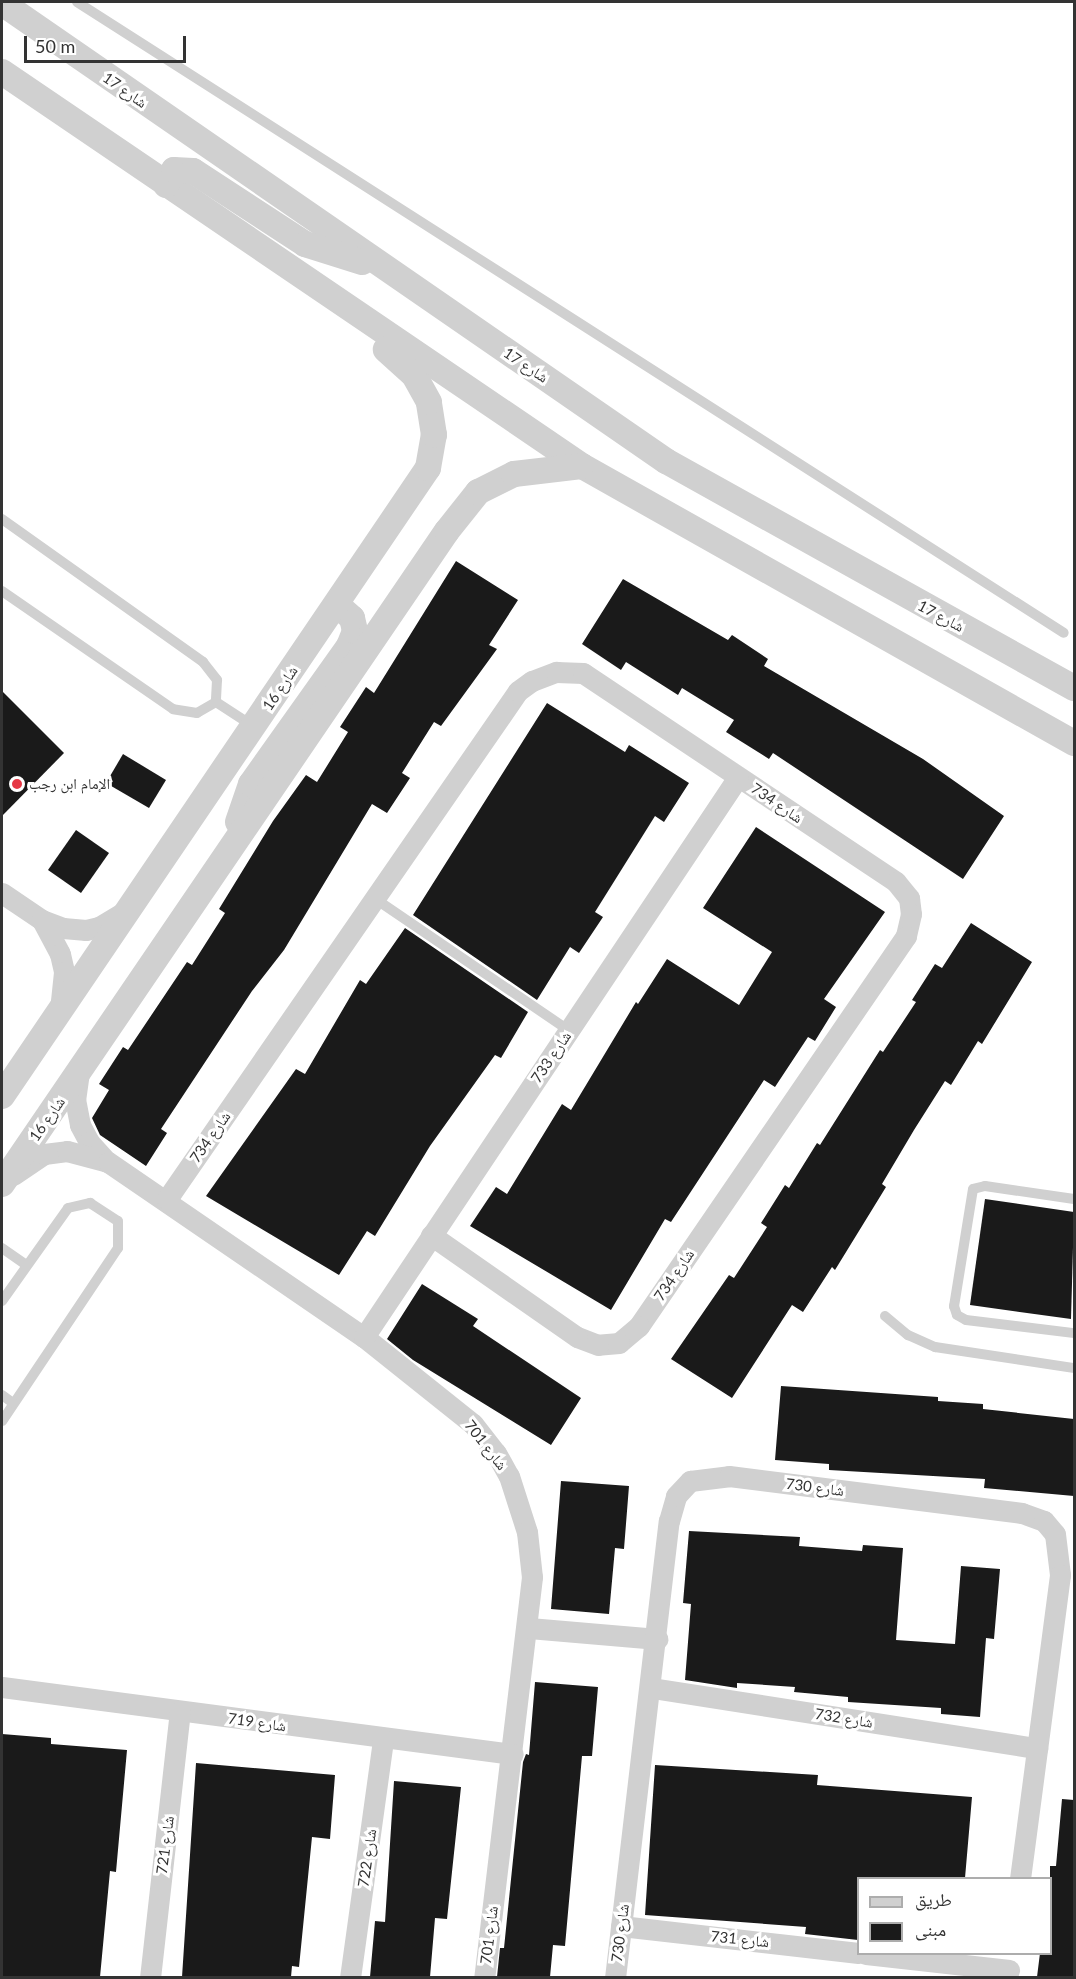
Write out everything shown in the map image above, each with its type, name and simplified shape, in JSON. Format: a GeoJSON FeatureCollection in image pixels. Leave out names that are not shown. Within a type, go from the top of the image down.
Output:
{"type":"FeatureCollection","features":[{"type":"Feature","properties":{"kind":"street","name":"شارع 17"},"geometry":{"type":"LineString","coordinates":[[2,3],[666,461],[1074,688]]}},
{"type":"Feature","properties":{"kind":"street"},"geometry":{"type":"LineString","coordinates":[[2,72],[582,466],[1074,743]]}},
{"type":"Feature","properties":{"kind":"street"},"geometry":{"type":"LineString","coordinates":[[166,185],[174,170],[193,171],[305,244],[388,271]]}},
{"type":"Feature","properties":{"kind":"street","name":"شارع 16"},"geometry":{"type":"LineString","coordinates":[[2,1096],[428,468],[434,435],[429,402],[414,375],[317,287]]}},
{"type":"Feature","properties":{"kind":"street","name":"شارع 16"},"geometry":{"type":"LineString","coordinates":[[2,1185],[226,854],[478,492],[514,474],[582,466]]}},
{"type":"Feature","properties":{"kind":"street"},"geometry":{"type":"LineString","coordinates":[[226,854],[251,784],[349,646],[355,631],[352,618],[337,605]]}},
{"type":"Feature","properties":{"kind":"street","name":"شارع 734"},"geometry":{"type":"LineString","coordinates":[[167,1199],[518,691],[556,672],[583,673],[896,882],[909,898],[911,914],[906,936],[639,1326],[619,1343],[598,1345],[577,1336],[431,1235]]}},
{"type":"Feature","properties":{"kind":"street","name":"شارع 733"},"geometry":{"type":"LineString","coordinates":[[364,1337],[738,777]]}},
{"type":"Feature","properties":{"kind":"street"},"geometry":{"type":"LineString","coordinates":[[2,892],[42,920],[86,930],[128,910]]}},
{"type":"Feature","properties":{"kind":"street"},"geometry":{"type":"LineString","coordinates":[[42,920],[62,963],[60,1008]]}},
{"type":"Feature","properties":{"kind":"street","name":"شارع 701"},"geometry":{"type":"LineString","coordinates":[[79,1072],[75,1099],[80,1125],[89,1142],[108,1162],[167,1199],[364,1337],[473,1424],[509,1476],[528,1543],[532,1577],[529,1628],[484,1977]]}},
{"type":"Feature","properties":{"kind":"street","name":"شارع 701"},"geometry":{"type":"LineString","coordinates":[[2,1185],[44,1154],[67,1151],[108,1162]]}},
{"type":"Feature","properties":{"kind":"street","name":"شارع 730"},"geometry":{"type":"LineString","coordinates":[[615,1977],[658,1639],[669,1521],[676,1496],[690,1481],[729,1476],[1022,1513],[1044,1521],[1055,1534],[1067,1576],[1036,1748],[1020,1877]]}},
{"type":"Feature","properties":{"kind":"street"},"geometry":{"type":"LineString","coordinates":[[529,1628],[658,1639]]}},
{"type":"Feature","properties":{"kind":"street","name":"شارع 719"},"geometry":{"type":"LineString","coordinates":[[2,1687],[383,1739],[513,1754]]}},
{"type":"Feature","properties":{"kind":"street","name":"شارع 732"},"geometry":{"type":"LineString","coordinates":[[652,1689],[1036,1748]]}},
{"type":"Feature","properties":{"kind":"street","name":"شارع 721"},"geometry":{"type":"LineString","coordinates":[[150,1977],[180,1712]]}},
{"type":"Feature","properties":{"kind":"street","name":"شارع 722"},"geometry":{"type":"LineString","coordinates":[[350,1977],[383,1739]]}},
{"type":"Feature","properties":{"kind":"street","name":"شارع 731"},"geometry":{"type":"LineString","coordinates":[[621,1926],[857,1953]]}},
{"type":"Feature","properties":{"kind":"street"},"geometry":{"type":"LineString","coordinates":[[887,1955],[1010,1967]]}},
{"type":"Feature","properties":{"kind":"lane"},"geometry":{"type":"LineString","coordinates":[[77,2],[1064,633]]}},
{"type":"Feature","properties":{"kind":"lane"},"geometry":{"type":"LineString","coordinates":[[2,519],[203,662],[217,680],[216,702]]}},
{"type":"Feature","properties":{"kind":"lane"},"geometry":{"type":"LineString","coordinates":[[2,591],[173,709],[197,713],[216,702]]}},
{"type":"Feature","properties":{"kind":"lane"},"geometry":{"type":"LineString","coordinates":[[216,702],[254,726]]}},
{"type":"Feature","properties":{"kind":"lane"},"geometry":{"type":"LineString","coordinates":[[374,898],[568,1030]]}},
{"type":"Feature","properties":{"kind":"lane"},"geometry":{"type":"LineString","coordinates":[[1074,1199],[985,1186],[973,1189],[954,1306],[957,1315],[966,1320],[1074,1333]]}},
{"type":"Feature","properties":{"kind":"lane"},"geometry":{"type":"LineString","coordinates":[[2,1301],[6,1284],[26,1265],[59,1216],[80,1203],[100,1207],[118,1221],[118,1248],[2,1421]]}},
{"type":"Feature","properties":{"kind":"lane"},"geometry":{"type":"LineString","coordinates":[[2,1248],[26,1265]]}},
{"type":"Feature","properties":{"kind":"lane"},"geometry":{"type":"LineString","coordinates":[[885,1316],[908,1335],[935,1347],[1074,1368]]}},
{"type":"Feature","properties":{"kind":"lane"},"geometry":{"type":"LineString","coordinates":[[2,1395],[13,1403]]}},
{"type":"Feature","properties":{"kind":"building"},"geometry":{"type":"Polygon","coordinates":[[[456,561],[518,600],[489,645],[497,649],[441,726],[434,722],[402,773],[410,778],[387,813],[372,804],[284,950],[252,991],[161,1129],[167,1133],[146,1166],[100,1135],[92,1118],[109,1090],[99,1084],[123,1047],[128,1050],[187,962],[192,965],[225,913],[219,909],[273,821],[306,775],[317,782],[348,732],[340,727],[366,687],[374,693],[456,561]]]}},
{"type":"Feature","properties":{"kind":"building"},"geometry":{"type":"Polygon","coordinates":[[[623,579],[728,640],[732,635],[768,659],[764,666],[923,759],[1004,816],[963,879],[773,753],[769,759],[726,732],[734,720],[682,688],[678,695],[626,662],[621,670],[582,644],[623,579]]]}},
{"type":"Feature","properties":{"kind":"building","name":"الإمام ابن رجب"},"geometry":{"type":"Polygon","coordinates":[[[2,691],[64,753],[2,816],[2,691]]]}},
{"type":"Feature","properties":{"kind":"building"},"geometry":{"type":"Polygon","coordinates":[[[547,703],[625,752],[629,745],[689,783],[664,822],[655,816],[595,912],[603,917],[579,953],[570,947],[537,1000],[413,915],[547,703]]]}},
{"type":"Feature","properties":{"kind":"building"},"geometry":{"type":"Polygon","coordinates":[[[123,754],[166,780],[149,808],[106,783],[123,754]]]}},
{"type":"Feature","properties":{"kind":"building"},"geometry":{"type":"Polygon","coordinates":[[[756,827],[885,912],[824,999],[836,1007],[815,1041],[808,1037],[775,1087],[764,1080],[671,1222],[665,1219],[611,1310],[470,1226],[496,1187],[507,1194],[562,1104],[571,1110],[636,1002],[638,1004],[667,959],[739,1005],[772,952],[703,908],[756,827]]]}},
{"type":"Feature","properties":{"kind":"building"},"geometry":{"type":"Polygon","coordinates":[[[76,830],[109,853],[81,893],[48,870],[76,830]]]}},
{"type":"Feature","properties":{"kind":"building"},"geometry":{"type":"Polygon","coordinates":[[[971,923],[1032,962],[982,1044],[978,1041],[951,1085],[945,1081],[882,1184],[886,1187],[835,1270],[832,1267],[803,1312],[792,1305],[732,1398],[671,1359],[729,1275],[734,1278],[767,1227],[761,1223],[785,1185],[789,1188],[817,1143],[820,1145],[880,1050],[883,1052],[916,1002],[912,1000],[935,964],[942,968],[971,923]]]}},
{"type":"Feature","properties":{"kind":"building"},"geometry":{"type":"Polygon","coordinates":[[[405,928],[528,1012],[501,1058],[495,1055],[430,1146],[375,1236],[367,1231],[339,1275],[206,1196],[296,1069],[305,1074],[360,980],[366,984],[405,928]]]}},
{"type":"Feature","properties":{"kind":"building"},"geometry":{"type":"Polygon","coordinates":[[[985,1199],[1074,1212],[1071,1319],[970,1305],[985,1199]]]}},
{"type":"Feature","properties":{"kind":"building"},"geometry":{"type":"Polygon","coordinates":[[[422,1284],[478,1319],[473,1326],[581,1398],[551,1445],[413,1360],[387,1339],[422,1284]]]}},
{"type":"Feature","properties":{"kind":"building"},"geometry":{"type":"Polygon","coordinates":[[[781,1386],[938,1397],[938,1401],[983,1404],[983,1409],[1074,1419],[1074,1496],[984,1488],[985,1479],[829,1470],[829,1464],[775,1460],[781,1386]]]}},
{"type":"Feature","properties":{"kind":"building"},"geometry":{"type":"Polygon","coordinates":[[[561,1481],[629,1486],[624,1549],[615,1548],[609,1614],[551,1609],[561,1481]]]}},
{"type":"Feature","properties":{"kind":"building"},"geometry":{"type":"Polygon","coordinates":[[[689,1531],[800,1537],[799,1546],[862,1551],[863,1545],[903,1548],[896,1640],[955,1644],[961,1566],[1000,1569],[994,1639],[986,1638],[980,1717],[941,1714],[941,1708],[848,1702],[848,1697],[794,1692],[795,1687],[737,1683],[737,1688],[685,1680],[691,1604],[683,1603],[689,1531]]]}},
{"type":"Feature","properties":{"kind":"building"},"geometry":{"type":"Polygon","coordinates":[[[535,1682],[598,1687],[592,1756],[582,1756],[565,1946],[553,1945],[550,1977],[497,1977],[500,1948],[504,1948],[523,1762],[526,1754],[529,1755],[535,1682]]]}},
{"type":"Feature","properties":{"kind":"building"},"geometry":{"type":"Polygon","coordinates":[[[2,1734],[51,1738],[51,1744],[127,1750],[116,1872],[110,1871],[100,1977],[2,1977],[2,1734]]]}},
{"type":"Feature","properties":{"kind":"building"},"geometry":{"type":"Polygon","coordinates":[[[196,1763],[335,1775],[330,1839],[312,1837],[299,1967],[292,1966],[291,1977],[182,1977],[196,1763]]]}},
{"type":"Feature","properties":{"kind":"building"},"geometry":{"type":"Polygon","coordinates":[[[655,1765],[818,1775],[817,1785],[972,1797],[965,1877],[857,1877],[857,1940],[805,1934],[806,1927],[645,1915],[655,1765]]]}},
{"type":"Feature","properties":{"kind":"building"},"geometry":{"type":"Polygon","coordinates":[[[394,1781],[461,1787],[447,1919],[435,1918],[430,1977],[370,1977],[375,1921],[385,1922],[394,1781]]]}},
{"type":"Feature","properties":{"kind":"building"},"geometry":{"type":"Polygon","coordinates":[[[1062,1799],[1074,1800],[1074,1977],[1037,1977],[1040,1955],[1052,1955],[1050,1866],[1056,1866],[1062,1799]]]}},
{"type":"Feature","properties":{"kind":"place","name":"الإمام ابن رجب"},"geometry":{"type":"Point","coordinates":[17,784]}}]}
